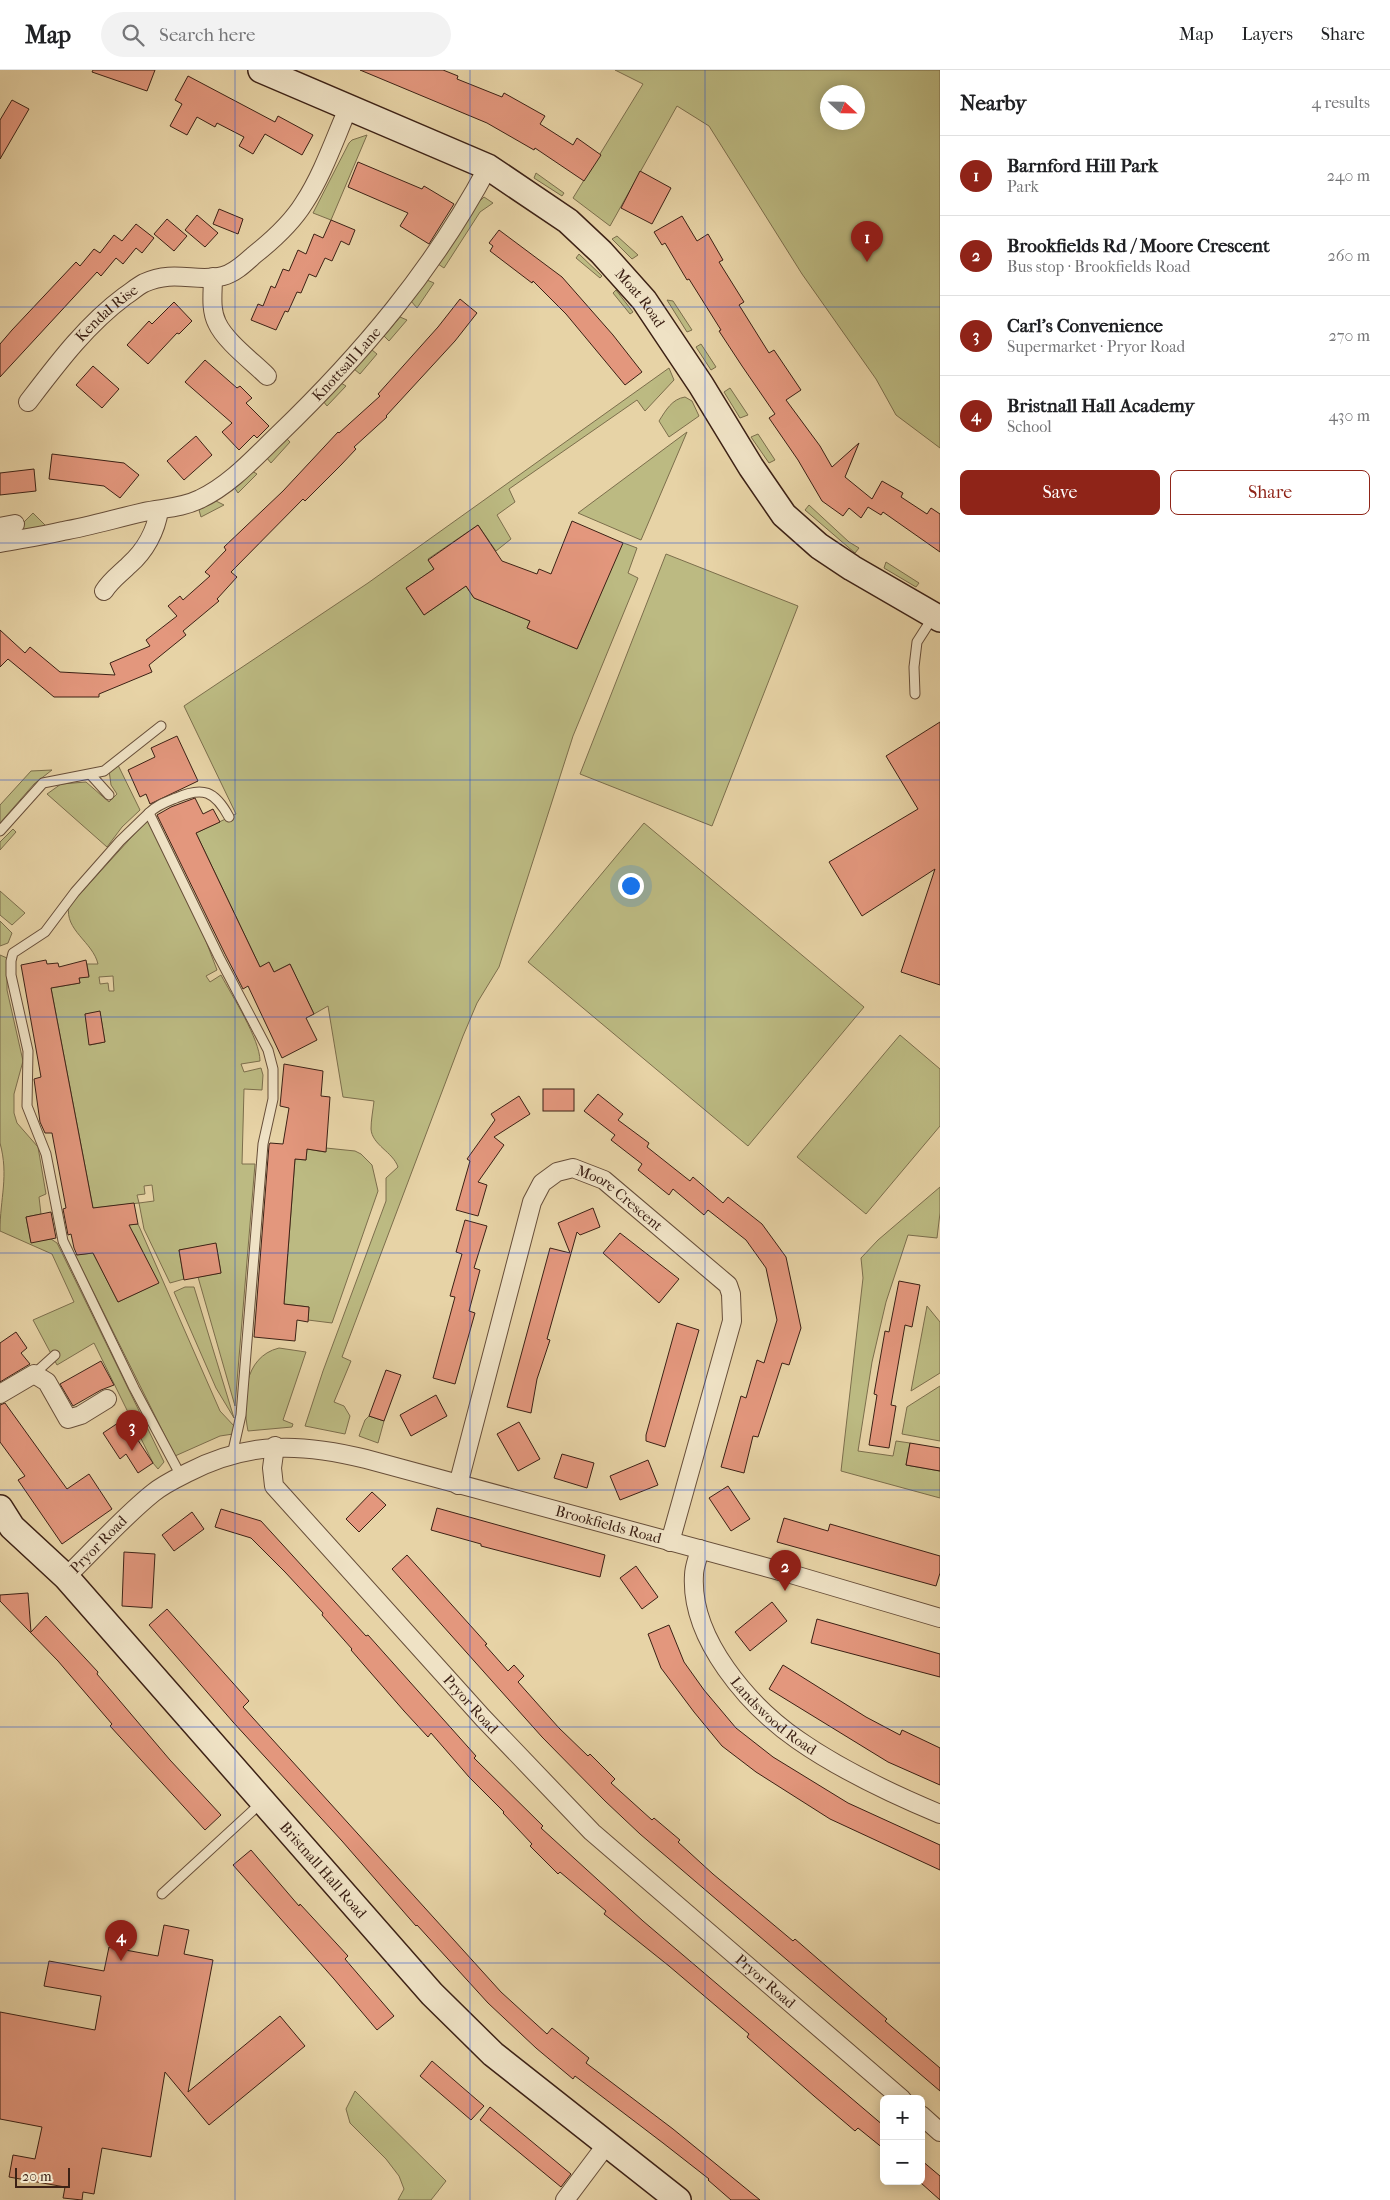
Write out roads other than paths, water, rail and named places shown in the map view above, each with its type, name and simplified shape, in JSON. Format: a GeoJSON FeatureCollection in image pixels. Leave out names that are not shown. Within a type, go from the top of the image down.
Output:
{"type":"FeatureCollection","features":[{"type":"Feature","properties":{"kind":"street","name":"Moat Road"},"geometry":{"type":"LineString","coordinates":[[261,70],[488,167],[568,222],[602,252],[644,300],[784,515],[819,546],[852,568],[937,617]]}},
{"type":"Feature","properties":{"kind":"street","name":"Kendal Rise"},"geometry":{"type":"LineString","coordinates":[[28,402],[82,334],[113,306],[143,284],[163,277],[178,275],[213,278],[233,272],[266,245],[295,217],[314,187],[349,106]]}},
{"type":"Feature","properties":{"kind":"street","name":"Knottsall Lane"},"geometry":{"type":"LineString","coordinates":[[0,543],[63,532],[175,508],[200,500],[224,485],[291,422],[356,355],[412,288],[443,242],[488,167]]}},
{"type":"Feature","properties":{"kind":"street"},"geometry":{"type":"LineString","coordinates":[[213,278],[213,306],[216,323],[222,332],[268,376]]}},
{"type":"Feature","properties":{"kind":"street"},"geometry":{"type":"LineString","coordinates":[[104,591],[111,580],[130,565],[148,542],[160,510]]}},
{"type":"Feature","properties":{"kind":"street","name":"Moore Crescent"},"geometry":{"type":"LineString","coordinates":[[458,1485],[532,1202],[542,1183],[558,1172],[573,1168],[604,1180],[728,1285],[731,1294],[732,1321],[670,1542]]}},
{"type":"Feature","properties":{"kind":"street"},"geometry":{"type":"LineString","coordinates":[[0,1394],[34,1374],[47,1382],[68,1419],[81,1415],[107,1399]]}},
{"type":"Feature","properties":{"kind":"street","name":"Pryor Road"},"geometry":{"type":"LineString","coordinates":[[66,1577],[148,1497],[181,1476],[210,1461],[275,1446],[272,1468],[274,1486],[483,1718],[592,1832],[897,2095]]}},
{"type":"Feature","properties":{"kind":"street","name":"Brookfields Road"},"geometry":{"type":"LineString","coordinates":[[275,1446],[304,1447],[346,1454],[700,1549],[940,1618]]}},
{"type":"Feature","properties":{"kind":"street","name":"Bristnall Hall Road"},"geometry":{"type":"LineString","coordinates":[[4,1522],[66,1577],[432,1994],[493,2054],[678,2200]]}},
{"type":"Feature","properties":{"kind":"street","name":"Landswood Road"},"geometry":{"type":"LineString","coordinates":[[700,1549],[694,1575],[695,1592],[706,1634],[722,1664],[757,1706],[785,1731],[817,1752],[869,1781],[940,1814]]}},
{"type":"Feature","properties":{"kind":"street"},"geometry":{"type":"LineString","coordinates":[[925,2119],[940,2132]]}},
{"type":"Feature","properties":{"kind":"street"},"geometry":{"type":"LineString","coordinates":[[565,2200],[607,2144]]}},
{"type":"Feature","properties":{"kind":"lane"},"geometry":{"type":"LineString","coordinates":[[915,694],[914,667],[917,642],[937,617]]}},
{"type":"Feature","properties":{"kind":"lane"},"geometry":{"type":"LineString","coordinates":[[0,831],[44,783],[60,778],[91,775],[104,771],[161,726]]}},
{"type":"Feature","properties":{"kind":"lane"},"geometry":{"type":"LineString","coordinates":[[91,775],[109,795]]}},
{"type":"Feature","properties":{"kind":"lane"},"geometry":{"type":"LineString","coordinates":[[181,1476],[138,1396],[63,1241],[46,1154],[27,1106],[28,1051],[10,968],[13,953],[45,932],[75,892],[120,841],[156,806],[190,792],[198,791],[212,795],[218,800],[229,817]]}},
{"type":"Feature","properties":{"kind":"lane"},"geometry":{"type":"LineString","coordinates":[[149,813],[219,957],[268,1050],[273,1069],[273,1098],[264,1144],[241,1415],[232,1455]]}},
{"type":"Feature","properties":{"kind":"lane"},"geometry":{"type":"LineString","coordinates":[[34,1374],[55,1355]]}},
{"type":"Feature","properties":{"kind":"lane"},"geometry":{"type":"LineString","coordinates":[[162,1894],[263,1801]]}},
{"type":"Feature","properties":{"kind":"place","name":"Barnford Hill Park"},"geometry":{"type":"Point","coordinates":[867,262]}},
{"type":"Feature","properties":{"kind":"place","name":"Carl's Convenience"},"geometry":{"type":"Point","coordinates":[132,1451]}},
{"type":"Feature","properties":{"kind":"place","name":"Brookfields Rd / Moore Crescent"},"geometry":{"type":"Point","coordinates":[785,1591]}},
{"type":"Feature","properties":{"kind":"place","name":"Bristnall Hall Academy"},"geometry":{"type":"Point","coordinates":[121,1961]}}]}
